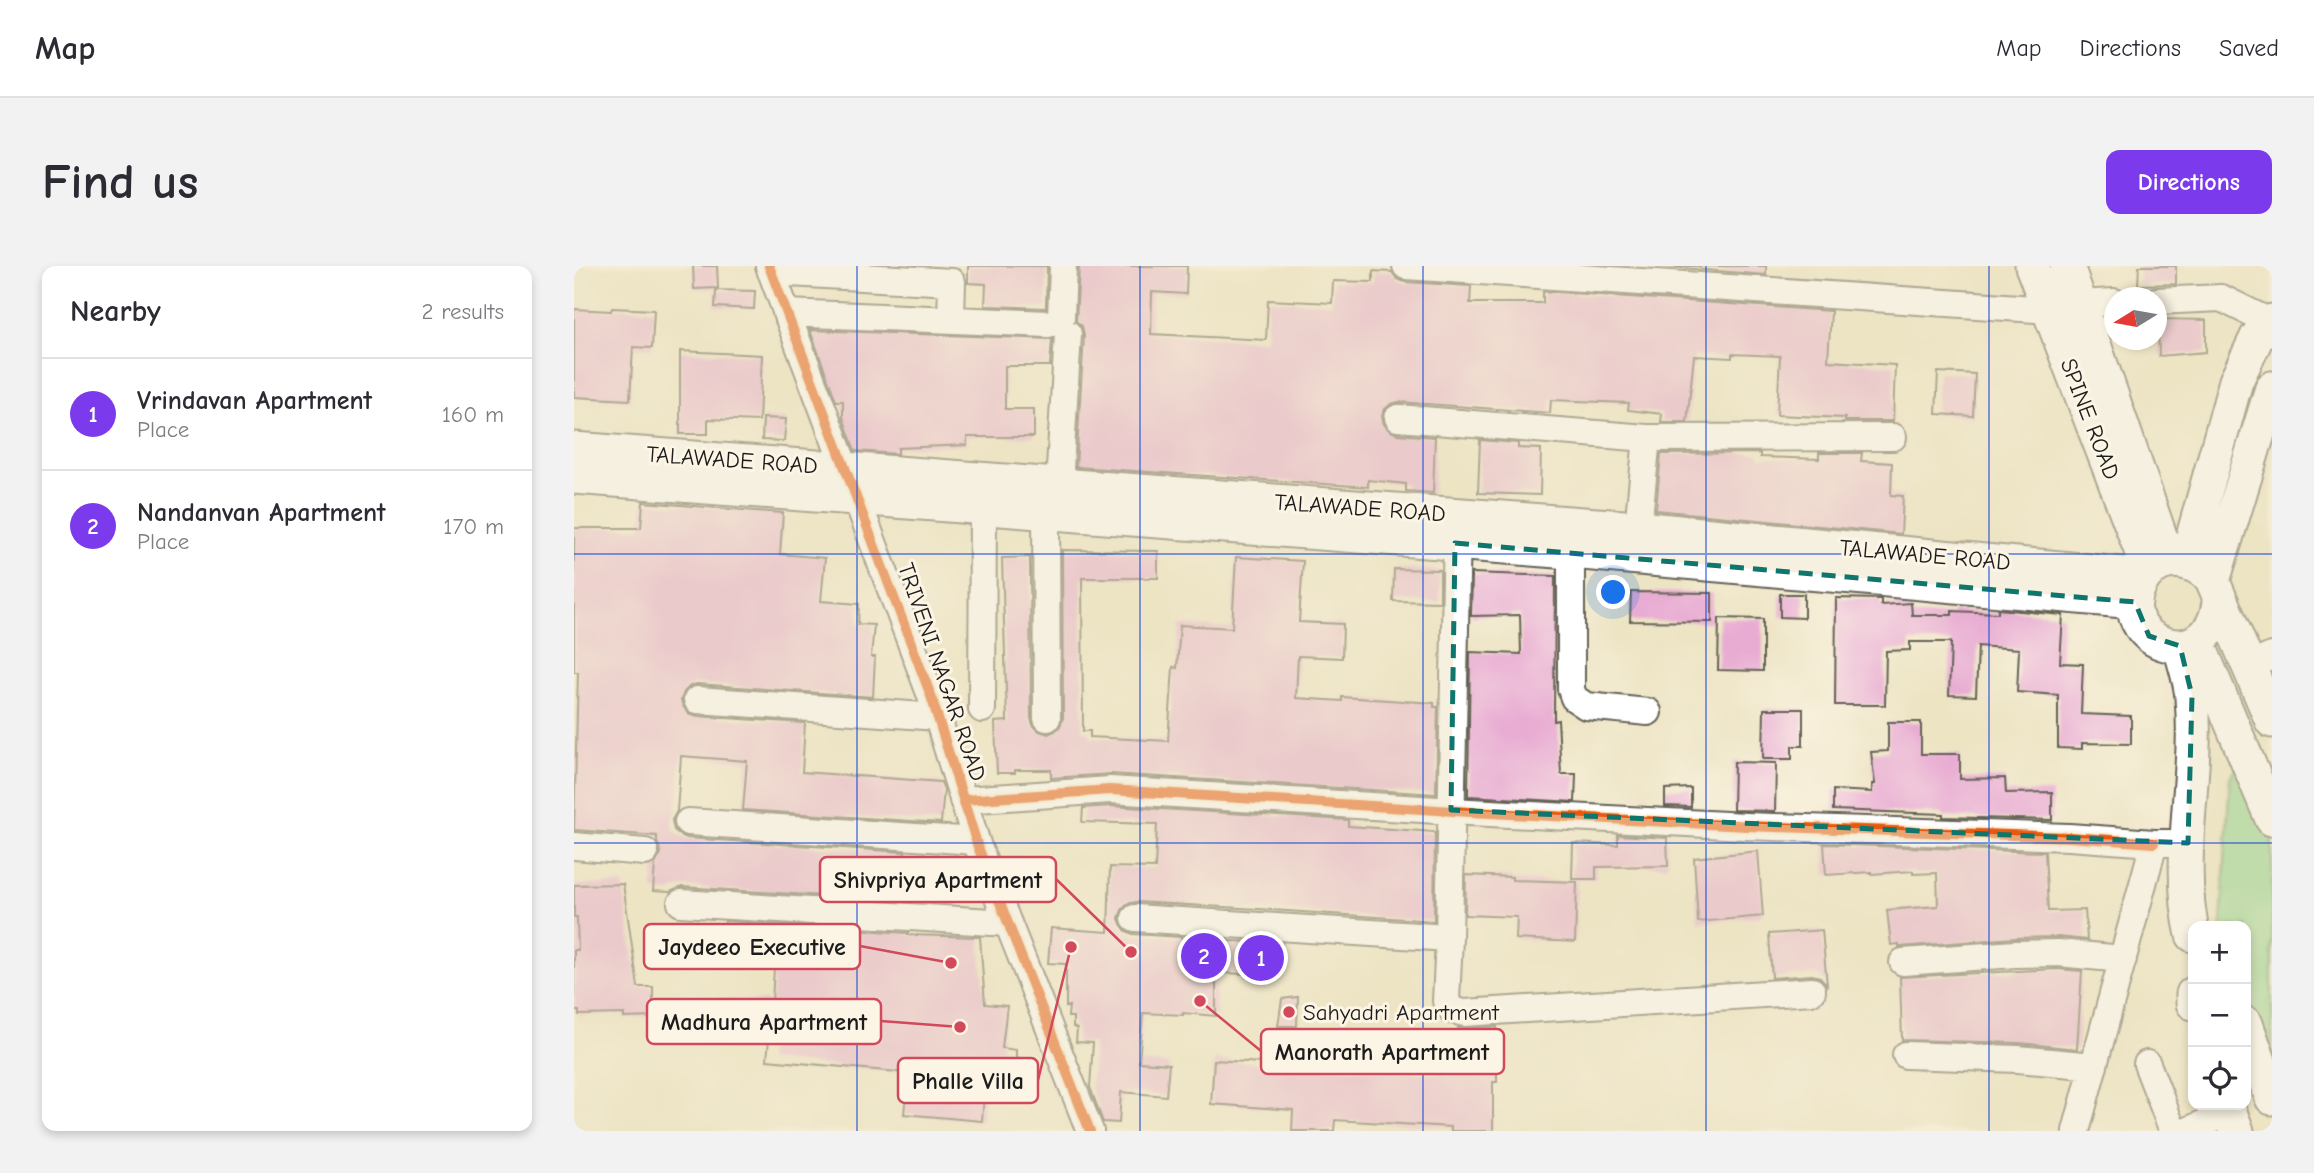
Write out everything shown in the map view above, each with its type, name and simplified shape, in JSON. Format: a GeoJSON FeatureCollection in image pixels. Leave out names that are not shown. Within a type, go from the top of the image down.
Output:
{"type":"FeatureCollection","features":[{"type":"Feature","properties":{"kind":"main road","name":"SPINE ROAD"},"geometry":{"type":"LineString","coordinates":[[2032,266],[2064,307],[2115,445],[2157,575]]}},
{"type":"Feature","properties":{"kind":"main road","name":"SPINE ROAD"},"geometry":{"type":"LineString","coordinates":[[2064,307],[2067,266]]}},
{"type":"Feature","properties":{"kind":"main road"},"geometry":{"type":"LineString","coordinates":[[2272,322],[2257,337],[2236,381],[2157,575],[2140,625],[2150,636],[2162,643],[2188,643],[2212,628],[2218,616],[2216,592],[2272,388]]}},
{"type":"Feature","properties":{"kind":"main road","name":"TALAWADE ROAD"},"geometry":{"type":"LineString","coordinates":[[574,449],[851,483],[1457,529],[1638,528],[2157,575]]}},
{"type":"Feature","properties":{"kind":"main road","name":"TALAWADE ROAD"},"geometry":{"type":"LineString","coordinates":[[574,477],[851,483],[983,507],[1052,498]]}},
{"type":"Feature","properties":{"kind":"main road","name":"TALAWADE ROAD"},"geometry":{"type":"LineString","coordinates":[[1457,529],[1571,552],[2157,575]]}},
{"type":"Feature","properties":{"kind":"main road"},"geometry":{"type":"LineString","coordinates":[[2157,575],[2201,568],[2260,661],[2272,721]]}},
{"type":"Feature","properties":{"kind":"main road"},"geometry":{"type":"LineString","coordinates":[[2188,643],[2272,819]]}},
{"type":"Feature","properties":{"kind":"main road"},"geometry":{"type":"LineString","coordinates":[[2188,643],[2193,745],[2186,885],[2191,921]]}},
{"type":"Feature","properties":{"kind":"main road"},"geometry":{"type":"LineString","coordinates":[[2251,1038],[2272,1098]]}},
{"type":"Feature","properties":{"kind":"street"},"geometry":{"type":"LineString","coordinates":[[786,313],[1048,324],[1061,317],[1063,266]]}},
{"type":"Feature","properties":{"kind":"street"},"geometry":{"type":"LineString","coordinates":[[1406,266],[2064,307],[2104,303]]}},
{"type":"Feature","properties":{"kind":"street"},"geometry":{"type":"LineString","coordinates":[[770,269],[952,282],[951,319]]}},
{"type":"Feature","properties":{"kind":"street","name":"TRIVENI NAGAR ROAD"},"geometry":{"type":"LineString","coordinates":[[770,269],[938,717],[976,841],[1090,1131]]}},
{"type":"Feature","properties":{"kind":"street"},"geometry":{"type":"LineString","coordinates":[[2167,301],[2221,298],[2272,322]]}},
{"type":"Feature","properties":{"kind":"street"},"geometry":{"type":"LineString","coordinates":[[1047,718],[1052,498],[1068,334]]}},
{"type":"Feature","properties":{"kind":"street"},"geometry":{"type":"LineString","coordinates":[[1398,418],[1647,438],[1893,437]]}},
{"type":"Feature","properties":{"kind":"street"},"geometry":{"type":"LineString","coordinates":[[1638,528],[1647,438]]}},
{"type":"Feature","properties":{"kind":"street"},"geometry":{"type":"LineString","coordinates":[[982,709],[983,507]]}},
{"type":"Feature","properties":{"kind":"street"},"geometry":{"type":"LineString","coordinates":[[1457,529],[1446,1001],[1452,1010],[1464,1013],[1812,991]]}},
{"type":"Feature","properties":{"kind":"street"},"geometry":{"type":"LineString","coordinates":[[1571,552],[1574,698],[1586,706],[1648,712]]}},
{"type":"Feature","properties":{"kind":"street"},"geometry":{"type":"LineString","coordinates":[[697,700],[938,717]]}},
{"type":"Feature","properties":{"kind":"street"},"geometry":{"type":"LineString","coordinates":[[963,800],[1110,790],[1746,826],[2188,843]]}},
{"type":"Feature","properties":{"kind":"street"},"geometry":{"type":"LineString","coordinates":[[688,822],[976,841]]}},
{"type":"Feature","properties":{"kind":"street"},"geometry":{"type":"LineString","coordinates":[[2076,1131],[2154,843]]}},
{"type":"Feature","properties":{"kind":"street"},"geometry":{"type":"LineString","coordinates":[[574,846],[645,852]]}},
{"type":"Feature","properties":{"kind":"street"},"geometry":{"type":"LineString","coordinates":[[681,903],[1008,923]]}},
{"type":"Feature","properties":{"kind":"street"},"geometry":{"type":"LineString","coordinates":[[1135,918],[1449,937]]}},
{"type":"Feature","properties":{"kind":"street"},"geometry":{"type":"LineString","coordinates":[[1903,962],[2026,953],[2123,959]]}},
{"type":"Feature","properties":{"kind":"street"},"geometry":{"type":"LineString","coordinates":[[1906,1055],[2018,1059],[2094,1066]]}},
{"type":"Feature","properties":{"kind":"street"},"geometry":{"type":"LineString","coordinates":[[2147,1063],[2173,1131]]}},
{"type":"Feature","properties":{"kind":"street"},"geometry":{"type":"LineString","coordinates":[[2187,1131],[2231,1116]]}},
{"type":"Feature","properties":{"kind":"highlighted area"},"geometry":{"type":"Polygon","coordinates":[[[1455,543],[2135,602],[2149,636],[2180,646],[2192,696],[2188,843],[1451,810],[1455,543]]]}},
{"type":"Feature","properties":{"kind":"green space"},"geometry":{"type":"Polygon","coordinates":[[[2241,763],[2272,808],[2272,1088],[2251,1032],[2251,921],[2221,921],[2230,777],[2241,763]]]}},
{"type":"Feature","properties":{"kind":"building"},"geometry":{"type":"Polygon","coordinates":[[[693,266],[717,266],[718,288],[694,289],[693,266]]]}},
{"type":"Feature","properties":{"kind":"building"},"geometry":{"type":"Polygon","coordinates":[[[968,266],[1047,266],[1046,308],[985,306],[986,284],[968,283],[968,266]]]}},
{"type":"Feature","properties":{"kind":"building"},"geometry":{"type":"Polygon","coordinates":[[[1079,266],[1187,266],[1186,294],[1152,292],[1151,334],[1266,340],[1268,300],[1332,303],[1333,281],[1373,282],[1373,271],[1392,272],[1397,279],[1405,282],[1471,286],[1470,303],[1543,303],[1543,291],[1831,311],[1828,361],[1895,365],[1893,421],[1845,421],[1845,418],[1777,415],[1780,356],[1694,356],[1687,422],[1661,422],[1662,414],[1628,410],[1629,403],[1551,400],[1550,413],[1399,402],[1391,404],[1382,416],[1389,430],[1397,434],[1435,437],[1433,493],[1406,491],[1406,484],[1368,480],[1368,487],[1076,467],[1084,335],[1082,326],[1076,321],[1079,266]]]}},
{"type":"Feature","properties":{"kind":"building"},"geometry":{"type":"Polygon","coordinates":[[[1657,266],[1766,266],[1766,275],[1657,266]]]}},
{"type":"Feature","properties":{"kind":"building"},"geometry":{"type":"Polygon","coordinates":[[[2139,266],[2176,266],[2176,284],[2138,285],[2139,266]]]}},
{"type":"Feature","properties":{"kind":"building"},"geometry":{"type":"Polygon","coordinates":[[[716,290],[755,291],[754,309],[715,307],[716,290]]]}},
{"type":"Feature","properties":{"kind":"building"},"geometry":{"type":"Polygon","coordinates":[[[612,308],[654,310],[652,348],[633,347],[630,400],[574,397],[574,309],[611,311],[612,308]]]}},
{"type":"Feature","properties":{"kind":"building"},"geometry":{"type":"Polygon","coordinates":[[[2167,319],[2206,320],[2206,352],[2159,356],[2159,350],[2167,350],[2167,319]]]}},
{"type":"Feature","properties":{"kind":"building"},"geometry":{"type":"Polygon","coordinates":[[[810,330],[1052,339],[1050,366],[1005,366],[1005,409],[1034,409],[1034,437],[967,437],[967,445],[898,448],[898,454],[855,451],[843,417],[843,401],[836,401],[810,330]]]}},
{"type":"Feature","properties":{"kind":"building"},"geometry":{"type":"Polygon","coordinates":[[[680,351],[762,355],[759,421],[708,419],[708,434],[680,434],[680,351]]]}},
{"type":"Feature","properties":{"kind":"building"},"geometry":{"type":"Polygon","coordinates":[[[1938,372],[1975,374],[1973,416],[1936,414],[1938,372]]]}},
{"type":"Feature","properties":{"kind":"building"},"geometry":{"type":"Polygon","coordinates":[[[763,418],[786,419],[784,441],[762,440],[763,418]]]}},
{"type":"Feature","properties":{"kind":"building"},"geometry":{"type":"Polygon","coordinates":[[[1480,440],[1518,443],[1518,448],[1541,449],[1540,495],[1478,493],[1480,440]]]}},
{"type":"Feature","properties":{"kind":"building"},"geometry":{"type":"Polygon","coordinates":[[[1760,453],[1760,457],[1819,459],[1819,453],[1862,453],[1861,461],[1892,463],[1891,495],[1903,496],[1901,534],[1656,510],[1661,454],[1760,453]]]}},
{"type":"Feature","properties":{"kind":"building"},"geometry":{"type":"Polygon","coordinates":[[[643,502],[783,513],[780,554],[825,558],[821,601],[859,604],[858,624],[874,625],[871,657],[875,657],[873,697],[697,684],[684,692],[681,700],[688,713],[696,716],[805,723],[802,772],[941,782],[944,789],[941,823],[743,810],[747,761],[681,756],[677,811],[672,820],[674,830],[687,838],[905,852],[901,901],[682,887],[670,892],[653,891],[655,864],[661,853],[657,836],[574,830],[578,672],[574,672],[574,528],[641,528],[643,502]]]}},
{"type":"Feature","properties":{"kind":"building"},"geometry":{"type":"Polygon","coordinates":[[[1062,550],[1158,551],[1158,578],[1082,578],[1083,731],[1090,731],[1090,737],[1168,741],[1173,667],[1177,668],[1180,625],[1232,628],[1236,557],[1303,561],[1299,622],[1343,624],[1342,658],[1298,656],[1296,698],[1342,701],[1342,697],[1434,703],[1434,707],[1438,707],[1436,794],[1111,774],[1051,778],[1051,770],[997,773],[995,722],[1007,721],[1002,558],[1030,557],[1031,718],[1039,731],[1048,734],[1060,726],[1063,718],[1062,550]]]}},
{"type":"Feature","properties":{"kind":"building"},"geometry":{"type":"Polygon","coordinates":[[[1394,569],[1440,570],[1440,602],[1393,601],[1394,569]]]}},
{"type":"Feature","properties":{"kind":"building"},"geometry":{"type":"Polygon","coordinates":[[[1472,573],[1555,576],[1554,721],[1558,720],[1561,774],[1576,774],[1575,802],[1468,796],[1470,652],[1521,654],[1520,615],[1471,616],[1472,573]]]}},
{"type":"Feature","properties":{"kind":"building"},"geometry":{"type":"Polygon","coordinates":[[[1631,592],[1712,593],[1712,622],[1630,621],[1631,592]]]}},
{"type":"Feature","properties":{"kind":"building"},"geometry":{"type":"Polygon","coordinates":[[[1780,594],[1804,594],[1804,618],[1780,617],[1780,594]]]}},
{"type":"Feature","properties":{"kind":"building"},"geometry":{"type":"Polygon","coordinates":[[[1836,598],[1881,599],[1881,605],[1911,603],[1912,615],[1952,615],[1952,611],[1998,613],[1998,609],[2063,615],[2060,663],[2083,664],[2081,714],[2131,716],[2131,744],[2082,743],[2082,749],[2058,748],[2058,695],[2017,692],[2019,649],[1978,646],[1976,696],[1949,695],[1951,642],[1910,642],[1910,650],[1886,651],[1885,705],[1835,705],[1836,598]]]}},
{"type":"Feature","properties":{"kind":"building"},"geometry":{"type":"Polygon","coordinates":[[[1719,618],[1763,619],[1763,671],[1718,670],[1719,618]]]}},
{"type":"Feature","properties":{"kind":"building"},"geometry":{"type":"Polygon","coordinates":[[[1764,709],[1803,709],[1803,746],[1792,746],[1792,759],[1763,759],[1764,709]]]}},
{"type":"Feature","properties":{"kind":"building"},"geometry":{"type":"Polygon","coordinates":[[[1888,722],[1921,722],[1921,754],[1960,754],[1960,779],[2005,778],[2006,793],[2052,792],[2052,820],[1833,810],[1833,790],[1872,792],[1872,784],[1875,784],[1871,752],[1888,751],[1888,722]]]}},
{"type":"Feature","properties":{"kind":"building"},"geometry":{"type":"Polygon","coordinates":[[[1734,762],[1776,763],[1775,811],[1733,810],[1734,762]]]}},
{"type":"Feature","properties":{"kind":"building"},"geometry":{"type":"Polygon","coordinates":[[[1691,788],[1691,807],[1665,806],[1665,789],[1691,788]]]}},
{"type":"Feature","properties":{"kind":"building"},"geometry":{"type":"Polygon","coordinates":[[[1110,806],[1348,820],[1348,826],[1435,832],[1434,921],[1136,902],[1127,904],[1119,918],[1126,931],[1133,934],[1282,943],[1279,975],[1216,973],[1216,1016],[1143,1013],[1139,1062],[1169,1064],[1166,1096],[1121,1092],[1119,1123],[1103,1122],[1090,1087],[1093,1043],[1076,1042],[1077,1029],[1073,1027],[1073,1017],[1068,1017],[1066,964],[1048,963],[1051,928],[1108,932],[1110,867],[1155,868],[1157,824],[1082,822],[1083,808],[1110,806]]]}},
{"type":"Feature","properties":{"kind":"building"},"geometry":{"type":"Polygon","coordinates":[[[1618,835],[1667,838],[1668,866],[1596,867],[1596,879],[1572,879],[1573,843],[1618,845],[1618,835]]]}},
{"type":"Feature","properties":{"kind":"building"},"geometry":{"type":"Polygon","coordinates":[[[1824,844],[2045,852],[2048,911],[2085,910],[2087,940],[2058,937],[2015,938],[1899,947],[1899,944],[1891,945],[1887,910],[1938,906],[1937,873],[1913,874],[1913,871],[1826,875],[1824,844]]]}},
{"type":"Feature","properties":{"kind":"building"},"geometry":{"type":"Polygon","coordinates":[[[1758,851],[1763,916],[1698,922],[1694,858],[1758,851]]]}},
{"type":"Feature","properties":{"kind":"building"},"geometry":{"type":"Polygon","coordinates":[[[1466,875],[1577,882],[1575,942],[1516,939],[1517,917],[1465,915],[1466,875]]]}},
{"type":"Feature","properties":{"kind":"building"},"geometry":{"type":"Polygon","coordinates":[[[623,884],[638,987],[653,987],[653,1017],[624,1018],[624,1014],[579,1015],[579,1011],[574,1011],[574,950],[578,950],[574,885],[623,884]]]}},
{"type":"Feature","properties":{"kind":"building"},"geometry":{"type":"Polygon","coordinates":[[[725,921],[908,935],[980,937],[985,1004],[1007,1006],[1002,1048],[1016,1050],[1016,1058],[1037,1061],[1035,1081],[1014,1079],[1011,1085],[985,1082],[982,1121],[904,1114],[908,1073],[767,1060],[770,1028],[715,1025],[716,999],[772,1001],[774,968],[722,965],[725,921]]]}},
{"type":"Feature","properties":{"kind":"building"},"geometry":{"type":"Polygon","coordinates":[[[1822,930],[1827,985],[1820,977],[1812,975],[1772,978],[1769,934],[1822,930]]]}},
{"type":"Feature","properties":{"kind":"building"},"geometry":{"type":"Polygon","coordinates":[[[2057,969],[2082,971],[2077,1049],[2019,1043],[1902,1040],[1900,977],[2057,969]]]}},
{"type":"Feature","properties":{"kind":"building","name":"Sahyadri Apartment"},"geometry":{"type":"Polygon","coordinates":[[[1298,997],[1297,1026],[1278,1026],[1282,999],[1298,997]]]}},
{"type":"Feature","properties":{"kind":"building"},"geometry":{"type":"Polygon","coordinates":[[[1497,1027],[1497,1082],[1493,1082],[1493,1131],[1451,1131],[1451,1127],[1335,1120],[1334,1131],[1292,1131],[1293,1110],[1211,1104],[1214,1060],[1459,1075],[1458,1028],[1497,1027]]]}},
{"type":"Feature","properties":{"kind":"cycle path"},"geometry":{"type":"LineString","coordinates":[[769,266],[931,696],[978,847],[1090,1131]]}},
{"type":"Feature","properties":{"kind":"cycle path"},"geometry":{"type":"LineString","coordinates":[[963,800],[1110,790],[1470,812],[1746,826],[2069,837],[2154,843]]}},
{"type":"Feature","properties":{"kind":"place","name":"Phalle Villa"},"geometry":{"type":"Point","coordinates":[1071,947]}},
{"type":"Feature","properties":{"kind":"place","name":"Shivpriya Apartment"},"geometry":{"type":"Point","coordinates":[1131,952]}},
{"type":"Feature","properties":{"kind":"place","name":"Nandanvan Apartment"},"geometry":{"type":"Point","coordinates":[1204,956]}},
{"type":"Feature","properties":{"kind":"place","name":"Vrindavan Apartment"},"geometry":{"type":"Point","coordinates":[1261,958]}},
{"type":"Feature","properties":{"kind":"place","name":"Jaydeeo Executive"},"geometry":{"type":"Point","coordinates":[951,963]}},
{"type":"Feature","properties":{"kind":"place","name":"Manorath Apartment"},"geometry":{"type":"Point","coordinates":[1200,1001]}},
{"type":"Feature","properties":{"kind":"place","name":"Sahyadri Apartment"},"geometry":{"type":"Point","coordinates":[1289,1012]}},
{"type":"Feature","properties":{"kind":"place","name":"Madhura Apartment"},"geometry":{"type":"Point","coordinates":[960,1027]}}]}
